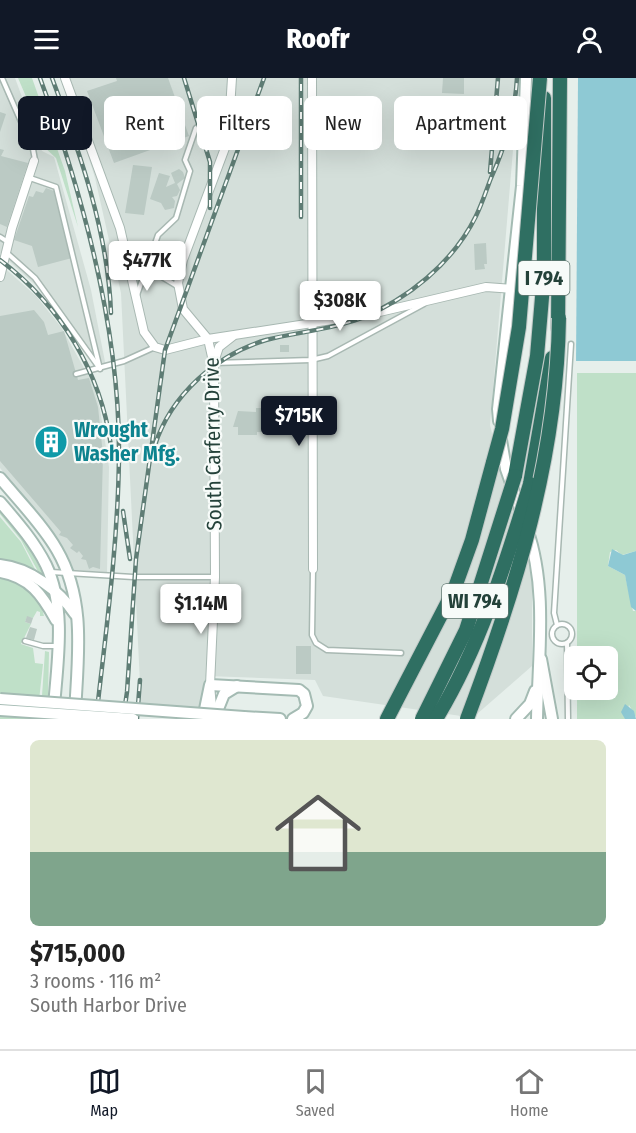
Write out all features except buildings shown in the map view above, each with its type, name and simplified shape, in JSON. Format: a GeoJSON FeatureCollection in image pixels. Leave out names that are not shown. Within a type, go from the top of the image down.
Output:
{"type":"FeatureCollection","features":[{"type":"Feature","properties":{"kind":"highway","name":"I 794"},"geometry":{"type":"LineString","coordinates":[[515,476],[537,356],[544,274],[542,78]]}},
{"type":"Feature","properties":{"kind":"highway"},"geometry":{"type":"LineString","coordinates":[[387,719],[454,590],[472,540],[502,429],[519,327],[542,78]]}},
{"type":"Feature","properties":{"kind":"highway","name":"I 794"},"geometry":{"type":"LineString","coordinates":[[530,484],[559,318],[560,78]]}},
{"type":"Feature","properties":{"kind":"highway"},"geometry":{"type":"LineString","coordinates":[[466,719],[518,572],[541,485],[552,425],[558,364],[559,318]]}},
{"type":"Feature","properties":{"kind":"highway","name":"WI 794"},"geometry":{"type":"LineString","coordinates":[[422,719],[466,630],[515,476]]}},
{"type":"Feature","properties":{"kind":"highway","name":"WI 794"},"geometry":{"type":"LineString","coordinates":[[436,719],[479,631],[507,559],[530,484]]}},
{"type":"Feature","properties":{"kind":"main road"},"geometry":{"type":"LineString","coordinates":[[526,78],[522,186],[498,409],[501,452],[538,565],[540,656],[537,719]]}},
{"type":"Feature","properties":{"kind":"main road"},"geometry":{"type":"LineString","coordinates":[[0,478],[45,532],[68,573],[78,618],[74,719]]}},
{"type":"Feature","properties":{"kind":"main road"},"geometry":{"type":"LineString","coordinates":[[0,502],[29,536],[49,571],[54,591],[59,626],[53,719]]}},
{"type":"Feature","properties":{"kind":"main road"},"geometry":{"type":"LineString","coordinates":[[0,565],[24,571],[54,591],[67,602],[78,618]]}},
{"type":"Feature","properties":{"kind":"main road"},"geometry":{"type":"LineString","coordinates":[[0,572],[21,578],[31,584],[45,601],[59,626]]}},
{"type":"Feature","properties":{"kind":"main road"},"geometry":{"type":"LineString","coordinates":[[540,656],[552,719]]}},
{"type":"Feature","properties":{"kind":"main road"},"geometry":{"type":"LineString","coordinates":[[210,685],[299,690],[304,694],[307,706],[293,719]]}},
{"type":"Feature","properties":{"kind":"main road","name":"South Carferry Drive"},"geometry":{"type":"LineString","coordinates":[[203,719],[210,685]]}},
{"type":"Feature","properties":{"kind":"main road"},"geometry":{"type":"LineString","coordinates":[[213,719],[224,694],[240,685]]}},
{"type":"Feature","properties":{"kind":"main road"},"geometry":{"type":"LineString","coordinates":[[516,719],[530,704],[537,685]]}},
{"type":"Feature","properties":{"kind":"main road"},"geometry":{"type":"LineString","coordinates":[[0,699],[280,719]]}},
{"type":"Feature","properties":{"kind":"main road"},"geometry":{"type":"LineString","coordinates":[[0,710],[133,719]]}},
{"type":"Feature","properties":{"kind":"street"},"geometry":{"type":"LineString","coordinates":[[65,78],[99,166],[127,256],[144,332],[155,347],[165,350],[208,339],[371,314],[486,287],[512,289]]}},
{"type":"Feature","properties":{"kind":"street"},"geometry":{"type":"LineString","coordinates":[[231,96],[232,78]]}},
{"type":"Feature","properties":{"kind":"street"},"geometry":{"type":"LineString","coordinates":[[312,78],[313,569]]}},
{"type":"Feature","properties":{"kind":"street"},"geometry":{"type":"LineString","coordinates":[[178,286],[183,260],[225,150]]}},
{"type":"Feature","properties":{"kind":"street"},"geometry":{"type":"LineString","coordinates":[[0,277],[34,161]]}},
{"type":"Feature","properties":{"kind":"street","name":"South Carferry Drive"},"geometry":{"type":"LineString","coordinates":[[178,286],[183,309],[208,339],[213,363],[215,577],[210,685],[213,719]]}},
{"type":"Feature","properties":{"kind":"street"},"geometry":{"type":"LineString","coordinates":[[213,363],[219,347],[234,335]]}},
{"type":"Feature","properties":{"kind":"lane"},"geometry":{"type":"LineString","coordinates":[[2,78],[33,149],[34,161]]}},
{"type":"Feature","properties":{"kind":"lane"},"geometry":{"type":"LineString","coordinates":[[136,299],[158,235],[176,218],[190,171],[185,160],[197,127]]}},
{"type":"Feature","properties":{"kind":"lane"},"geometry":{"type":"LineString","coordinates":[[29,177],[56,186],[100,369]]}},
{"type":"Feature","properties":{"kind":"lane"},"geometry":{"type":"LineString","coordinates":[[0,237],[9,242]]}},
{"type":"Feature","properties":{"kind":"lane"},"geometry":{"type":"LineString","coordinates":[[7,252],[34,278],[100,369]]}},
{"type":"Feature","properties":{"kind":"lane"},"geometry":{"type":"LineString","coordinates":[[127,256],[178,286]]}},
{"type":"Feature","properties":{"kind":"lane"},"geometry":{"type":"LineString","coordinates":[[213,363],[311,360],[340,350],[438,297]]}},
{"type":"Feature","properties":{"kind":"lane"},"geometry":{"type":"LineString","coordinates":[[558,625],[554,613],[571,344]]}},
{"type":"Feature","properties":{"kind":"lane"},"geometry":{"type":"LineString","coordinates":[[76,374],[100,369],[155,347]]}},
{"type":"Feature","properties":{"kind":"lane"},"geometry":{"type":"LineString","coordinates":[[313,569],[312,635],[316,644],[327,650],[401,653]]}},
{"type":"Feature","properties":{"kind":"lane"},"geometry":{"type":"LineString","coordinates":[[49,571],[131,577],[215,577]]}},
{"type":"Feature","properties":{"kind":"lane"},"geometry":{"type":"LineString","coordinates":[[552,633],[558,625],[564,624],[572,631],[567,643],[567,719]]}},
{"type":"Feature","properties":{"kind":"lane"},"geometry":{"type":"LineString","coordinates":[[539,632],[552,633]]}},
{"type":"Feature","properties":{"kind":"lane"},"geometry":{"type":"LineString","coordinates":[[552,633],[555,641],[567,643]]}},
{"type":"Feature","properties":{"kind":"lane"},"geometry":{"type":"LineString","coordinates":[[26,641],[43,646],[58,646]]}},
{"type":"Feature","properties":{"kind":"shaded area"},"geometry":{"type":"Polygon","coordinates":[[[0,78],[15,78],[22,96],[18,96],[18,150],[42,150],[54,157],[91,290],[106,367],[96,370],[71,326],[43,292],[0,253],[0,78]]]}},
{"type":"Feature","properties":{"kind":"shaded area"},"geometry":{"type":"Polygon","coordinates":[[[64,78],[519,78],[517,96],[394,96],[394,150],[513,150],[490,425],[501,472],[532,562],[532,666],[477,714],[461,716],[323,696],[315,680],[206,676],[200,708],[141,704],[121,293],[95,178],[86,150],[92,150],[92,96],[70,96],[64,78]]]}},
{"type":"Feature","properties":{"kind":"shaded area","name":"Wrought Washer Mfg."},"geometry":{"type":"Polygon","coordinates":[[[0,264],[36,296],[61,327],[93,384],[100,409],[109,467],[107,572],[72,570],[53,532],[0,468],[0,264]]]}},
{"type":"Feature","properties":{"kind":"green space"},"geometry":{"type":"Polygon","coordinates":[[[18,78],[32,78],[38,96],[26,96],[18,78]]]}},
{"type":"Feature","properties":{"kind":"green space"},"geometry":{"type":"Polygon","coordinates":[[[47,150],[58,150],[65,171],[78,227],[56,158],[47,150]]]}},
{"type":"Feature","properties":{"kind":"green space"},"geometry":{"type":"Polygon","coordinates":[[[577,373],[636,373],[636,551],[622,555],[616,550],[610,552],[608,566],[625,575],[633,611],[636,611],[636,717],[629,705],[625,719],[577,719],[577,700],[618,700],[618,646],[577,646],[577,373]]]}},
{"type":"Feature","properties":{"kind":"green space"},"geometry":{"type":"Polygon","coordinates":[[[0,510],[24,538],[45,578],[41,577],[21,540],[0,514],[0,510]]]}},
{"type":"Feature","properties":{"kind":"green space"},"geometry":{"type":"Polygon","coordinates":[[[0,517],[21,542],[38,575],[18,564],[0,560],[0,517]]]}},
{"type":"Feature","properties":{"kind":"green space"},"geometry":{"type":"Polygon","coordinates":[[[0,575],[18,580],[43,604],[41,605],[44,616],[40,616],[40,612],[37,611],[33,618],[27,617],[25,622],[31,624],[21,644],[33,648],[35,663],[43,664],[37,719],[0,719],[0,575]]]}},
{"type":"Feature","properties":{"kind":"green space"},"geometry":{"type":"Polygon","coordinates":[[[45,651],[49,652],[48,697],[42,696],[45,651]]]}},
{"type":"Feature","properties":{"kind":"water"},"geometry":{"type":"Polygon","coordinates":[[[578,78],[636,78],[636,366],[576,366],[578,78]]]}},
{"type":"Feature","properties":{"kind":"water"},"geometry":{"type":"Polygon","coordinates":[[[612,549],[623,555],[636,551],[636,611],[631,607],[625,575],[608,566],[612,549]]]}},
{"type":"Feature","properties":{"kind":"water"},"geometry":{"type":"Polygon","coordinates":[[[625,704],[634,711],[636,719],[625,719],[621,712],[625,704]]]}},
{"type":"Feature","properties":{"kind":"pier"},"geometry":{"type":"Polygon","coordinates":[[[576,361],[636,361],[636,369],[576,369],[576,361]]]}},
{"type":"Feature","properties":{"kind":"railway"},"geometry":{"type":"LineString","coordinates":[[40,78],[71,169],[96,264],[106,312],[118,408],[119,456],[116,522],[96,719]]}},
{"type":"Feature","properties":{"kind":"railway"},"geometry":{"type":"LineString","coordinates":[[52,78],[91,193],[104,253],[111,313]]}},
{"type":"Feature","properties":{"kind":"railway"},"geometry":{"type":"LineString","coordinates":[[184,78],[210,162],[210,208]]}},
{"type":"Feature","properties":{"kind":"railway"},"geometry":{"type":"LineString","coordinates":[[123,719],[127,692],[136,559],[165,350],[264,78]]}},
{"type":"Feature","properties":{"kind":"railway"},"geometry":{"type":"LineString","coordinates":[[301,78],[301,217]]}},
{"type":"Feature","properties":{"kind":"railway"},"geometry":{"type":"LineString","coordinates":[[490,172],[498,78]]}},
{"type":"Feature","properties":{"kind":"railway"},"geometry":{"type":"LineString","coordinates":[[155,445],[162,427],[184,394],[198,379],[230,356],[266,340],[359,319],[394,302],[442,264],[466,233],[480,207],[509,129],[517,78]]}},
{"type":"Feature","properties":{"kind":"railway"},"geometry":{"type":"LineString","coordinates":[[0,260],[41,298],[59,319],[74,342],[98,392],[111,446]]}},
{"type":"Feature","properties":{"kind":"railway"},"geometry":{"type":"LineString","coordinates":[[123,511],[130,559]]}},
{"type":"Feature","properties":{"kind":"railway"},"geometry":{"type":"LineString","coordinates":[[137,719],[140,680]]}},
{"type":"Feature","properties":{"kind":"place","name":"Wrought Washer Mfg."},"geometry":{"type":"Point","coordinates":[51,442]}}]}
